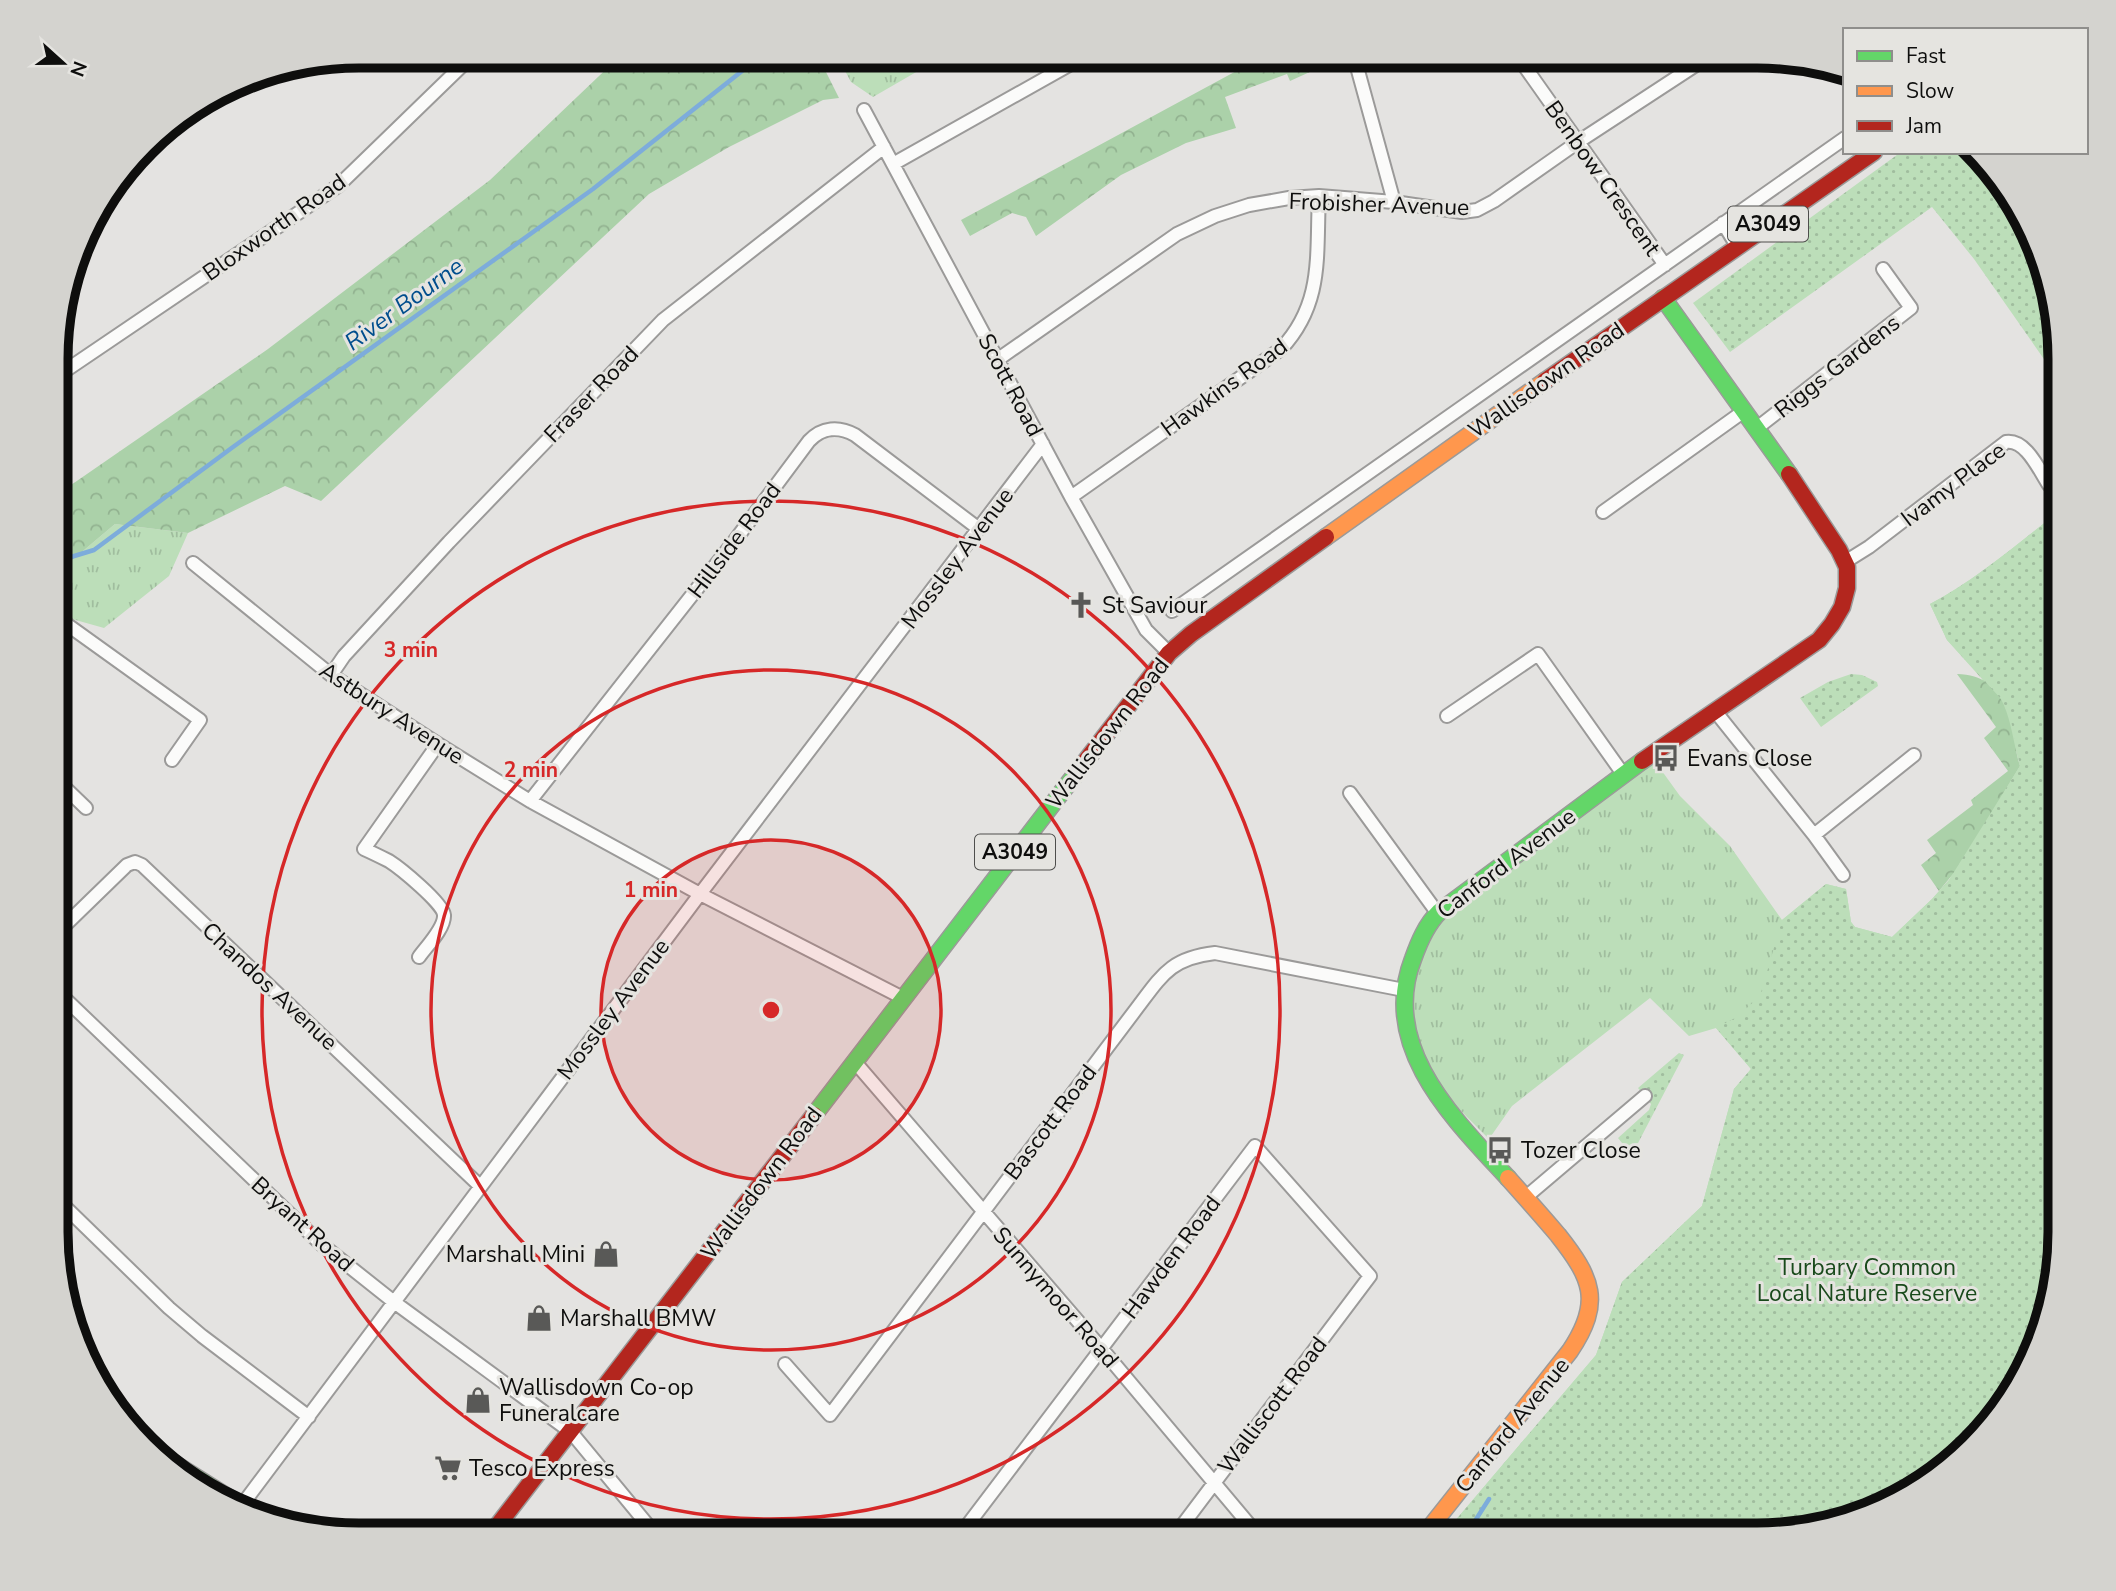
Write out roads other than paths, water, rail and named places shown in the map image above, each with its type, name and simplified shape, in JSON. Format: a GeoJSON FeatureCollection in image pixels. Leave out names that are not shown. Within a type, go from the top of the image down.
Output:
{"type":"FeatureCollection","features":[{"type":"Feature","properties":{"kind":"main road","name":"Wallisdown Road"},"geometry":{"type":"LineString","coordinates":[[500,1523],[1169,653],[1191,634],[1663,298],[1871,154]]}},
{"type":"Feature","properties":{"kind":"main road"},"geometry":{"type":"LineString","coordinates":[[1663,298],[1797,485],[1845,562]]}},
{"type":"Feature","properties":{"kind":"main road","name":"Canford Avenue"},"geometry":{"type":"LineString","coordinates":[[1434,1523],[1570,1352],[1585,1328],[1591,1300],[1587,1275],[1578,1261],[1443,1101],[1420,1069],[1409,1042],[1404,990],[1418,944],[1436,911],[1623,774],[1819,640],[1839,615],[1846,593],[1845,562]]}},
{"type":"Feature","properties":{"kind":"street","name":"Bloxworth Road"},"geometry":{"type":"LineString","coordinates":[[68,368],[338,186],[460,68]]}},
{"type":"Feature","properties":{"kind":"street"},"geometry":{"type":"LineString","coordinates":[[892,164],[1064,68]]}},
{"type":"Feature","properties":{"kind":"street"},"geometry":{"type":"LineString","coordinates":[[1357,68],[1394,202]]}},
{"type":"Feature","properties":{"kind":"street","name":"Benbow Crescent"},"geometry":{"type":"LineString","coordinates":[[1526,68],[1665,265]]}},
{"type":"Feature","properties":{"kind":"street","name":"Frobisher Avenue"},"geometry":{"type":"LineString","coordinates":[[997,360],[1177,234],[1215,216],[1250,205],[1319,196],[1394,202],[1462,212],[1477,210],[1691,68]]}},
{"type":"Feature","properties":{"kind":"street","name":"Scott Road"},"geometry":{"type":"LineString","coordinates":[[864,110],[1071,497],[1146,630],[1169,653]]}},
{"type":"Feature","properties":{"kind":"street","name":"Wallisdown Road"},"geometry":{"type":"LineString","coordinates":[[1171,611],[1843,139]]}},
{"type":"Feature","properties":{"kind":"street","name":"Fraser Road"},"geometry":{"type":"LineString","coordinates":[[331,675],[344,656],[449,542],[663,320],[884,147]]}},
{"type":"Feature","properties":{"kind":"street","name":"Hawkins Road"},"geometry":{"type":"LineString","coordinates":[[1071,497],[1281,349],[1292,337],[1309,309],[1314,291],[1319,196]]}},
{"type":"Feature","properties":{"kind":"street"},"geometry":{"type":"LineString","coordinates":[[1723,223],[1737,246]]}},
{"type":"Feature","properties":{"kind":"street","name":"Riggs Gardens"},"geometry":{"type":"LineString","coordinates":[[1757,428],[1911,308],[1883,268]]}},
{"type":"Feature","properties":{"kind":"street"},"geometry":{"type":"LineString","coordinates":[[1602,512],[1744,411]]}},
{"type":"Feature","properties":{"kind":"street","name":"Hillside Road"},"geometry":{"type":"LineString","coordinates":[[530,801],[733,543],[808,441],[820,432],[836,429],[855,435],[979,529]]}},
{"type":"Feature","properties":{"kind":"street","name":"Ivamy Place"},"geometry":{"type":"LineString","coordinates":[[1845,562],[1869,547],[2006,442],[2013,440],[2022,445],[2048,484]]}},
{"type":"Feature","properties":{"kind":"street","name":"Mossley Avenue"},"geometry":{"type":"LineString","coordinates":[[246,1500],[700,894],[1043,444]]}},
{"type":"Feature","properties":{"kind":"street","name":"Astbury Avenue"},"geometry":{"type":"LineString","coordinates":[[193,563],[331,675],[530,801],[700,894],[903,998]]}},
{"type":"Feature","properties":{"kind":"street"},"geometry":{"type":"LineString","coordinates":[[68,625],[200,720],[172,760]]}},
{"type":"Feature","properties":{"kind":"street"},"geometry":{"type":"LineString","coordinates":[[1447,716],[1538,654],[1623,774]]}},
{"type":"Feature","properties":{"kind":"street"},"geometry":{"type":"LineString","coordinates":[[1715,710],[1843,875]]}},
{"type":"Feature","properties":{"kind":"street"},"geometry":{"type":"LineString","coordinates":[[419,957],[444,918],[444,911],[391,862],[364,849],[438,744]]}},
{"type":"Feature","properties":{"kind":"street"},"geometry":{"type":"LineString","coordinates":[[1814,835],[1914,755]]}},
{"type":"Feature","properties":{"kind":"street"},"geometry":{"type":"LineString","coordinates":[[68,791],[86,808]]}},
{"type":"Feature","properties":{"kind":"street"},"geometry":{"type":"LineString","coordinates":[[1350,793],[1436,911]]}},
{"type":"Feature","properties":{"kind":"street","name":"Chandos Avenue"},"geometry":{"type":"LineString","coordinates":[[68,922],[127,865],[135,862],[142,865],[480,1186]]}},
{"type":"Feature","properties":{"kind":"street","name":"Bascott Road"},"geometry":{"type":"LineString","coordinates":[[785,1364],[830,1415],[1157,982],[1178,963],[1193,956],[1215,953],[1404,990]]}},
{"type":"Feature","properties":{"kind":"street","name":"Bryant Road"},"geometry":{"type":"LineString","coordinates":[[68,1002],[302,1228],[394,1302],[571,1432],[646,1523]]}},
{"type":"Feature","properties":{"kind":"street","name":"Sunnymoor Road"},"geometry":{"type":"LineString","coordinates":[[854,1061],[1248,1523]]}},
{"type":"Feature","properties":{"kind":"street"},"geometry":{"type":"LineString","coordinates":[[1526,1197],[1645,1096]]}},
{"type":"Feature","properties":{"kind":"street","name":"Hawden Road"},"geometry":{"type":"LineString","coordinates":[[969,1523],[1255,1146],[1370,1276]]}},
{"type":"Feature","properties":{"kind":"street"},"geometry":{"type":"LineString","coordinates":[[68,1210],[169,1308],[309,1417]]}},
{"type":"Feature","properties":{"kind":"street","name":"Walliscott Road"},"geometry":{"type":"LineString","coordinates":[[1184,1523],[1370,1276]]}},
{"type":"Feature","properties":{"kind":"waterway","name":"River Bourne"},"geometry":{"type":"LineString","coordinates":[[68,559],[94,550],[593,189],[746,68]]}},
{"type":"Feature","properties":{"kind":"waterway"},"geometry":{"type":"LineString","coordinates":[[1474,1523],[1489,1499]]}},
{"type":"Feature","properties":{"kind":"place","name":"St Saviour"},"geometry":{"type":"Point","coordinates":[1081,605]}},
{"type":"Feature","properties":{"kind":"place","name":"Evans Close"},"geometry":{"type":"Point","coordinates":[1666,758]}},
{"type":"Feature","properties":{"kind":"place","name":"Tozer Close"},"geometry":{"type":"Point","coordinates":[1500,1150]}},
{"type":"Feature","properties":{"kind":"place","name":"Marshall Mini"},"geometry":{"type":"Point","coordinates":[606,1254]}},
{"type":"Feature","properties":{"kind":"place","name":"Marshall BMW"},"geometry":{"type":"Point","coordinates":[539,1318]}},
{"type":"Feature","properties":{"kind":"place","name":"Wallisdown Co-op Funeralcare"},"geometry":{"type":"Point","coordinates":[478,1400]}},
{"type":"Feature","properties":{"kind":"place","name":"Tesco Express"},"geometry":{"type":"Point","coordinates":[448,1468]}},
{"type":"Feature","properties":{"kind":"park label","name":"Turbary Common Local Nature Reserve"},"geometry":{"type":"Point","coordinates":[1867,1280]}}]}
